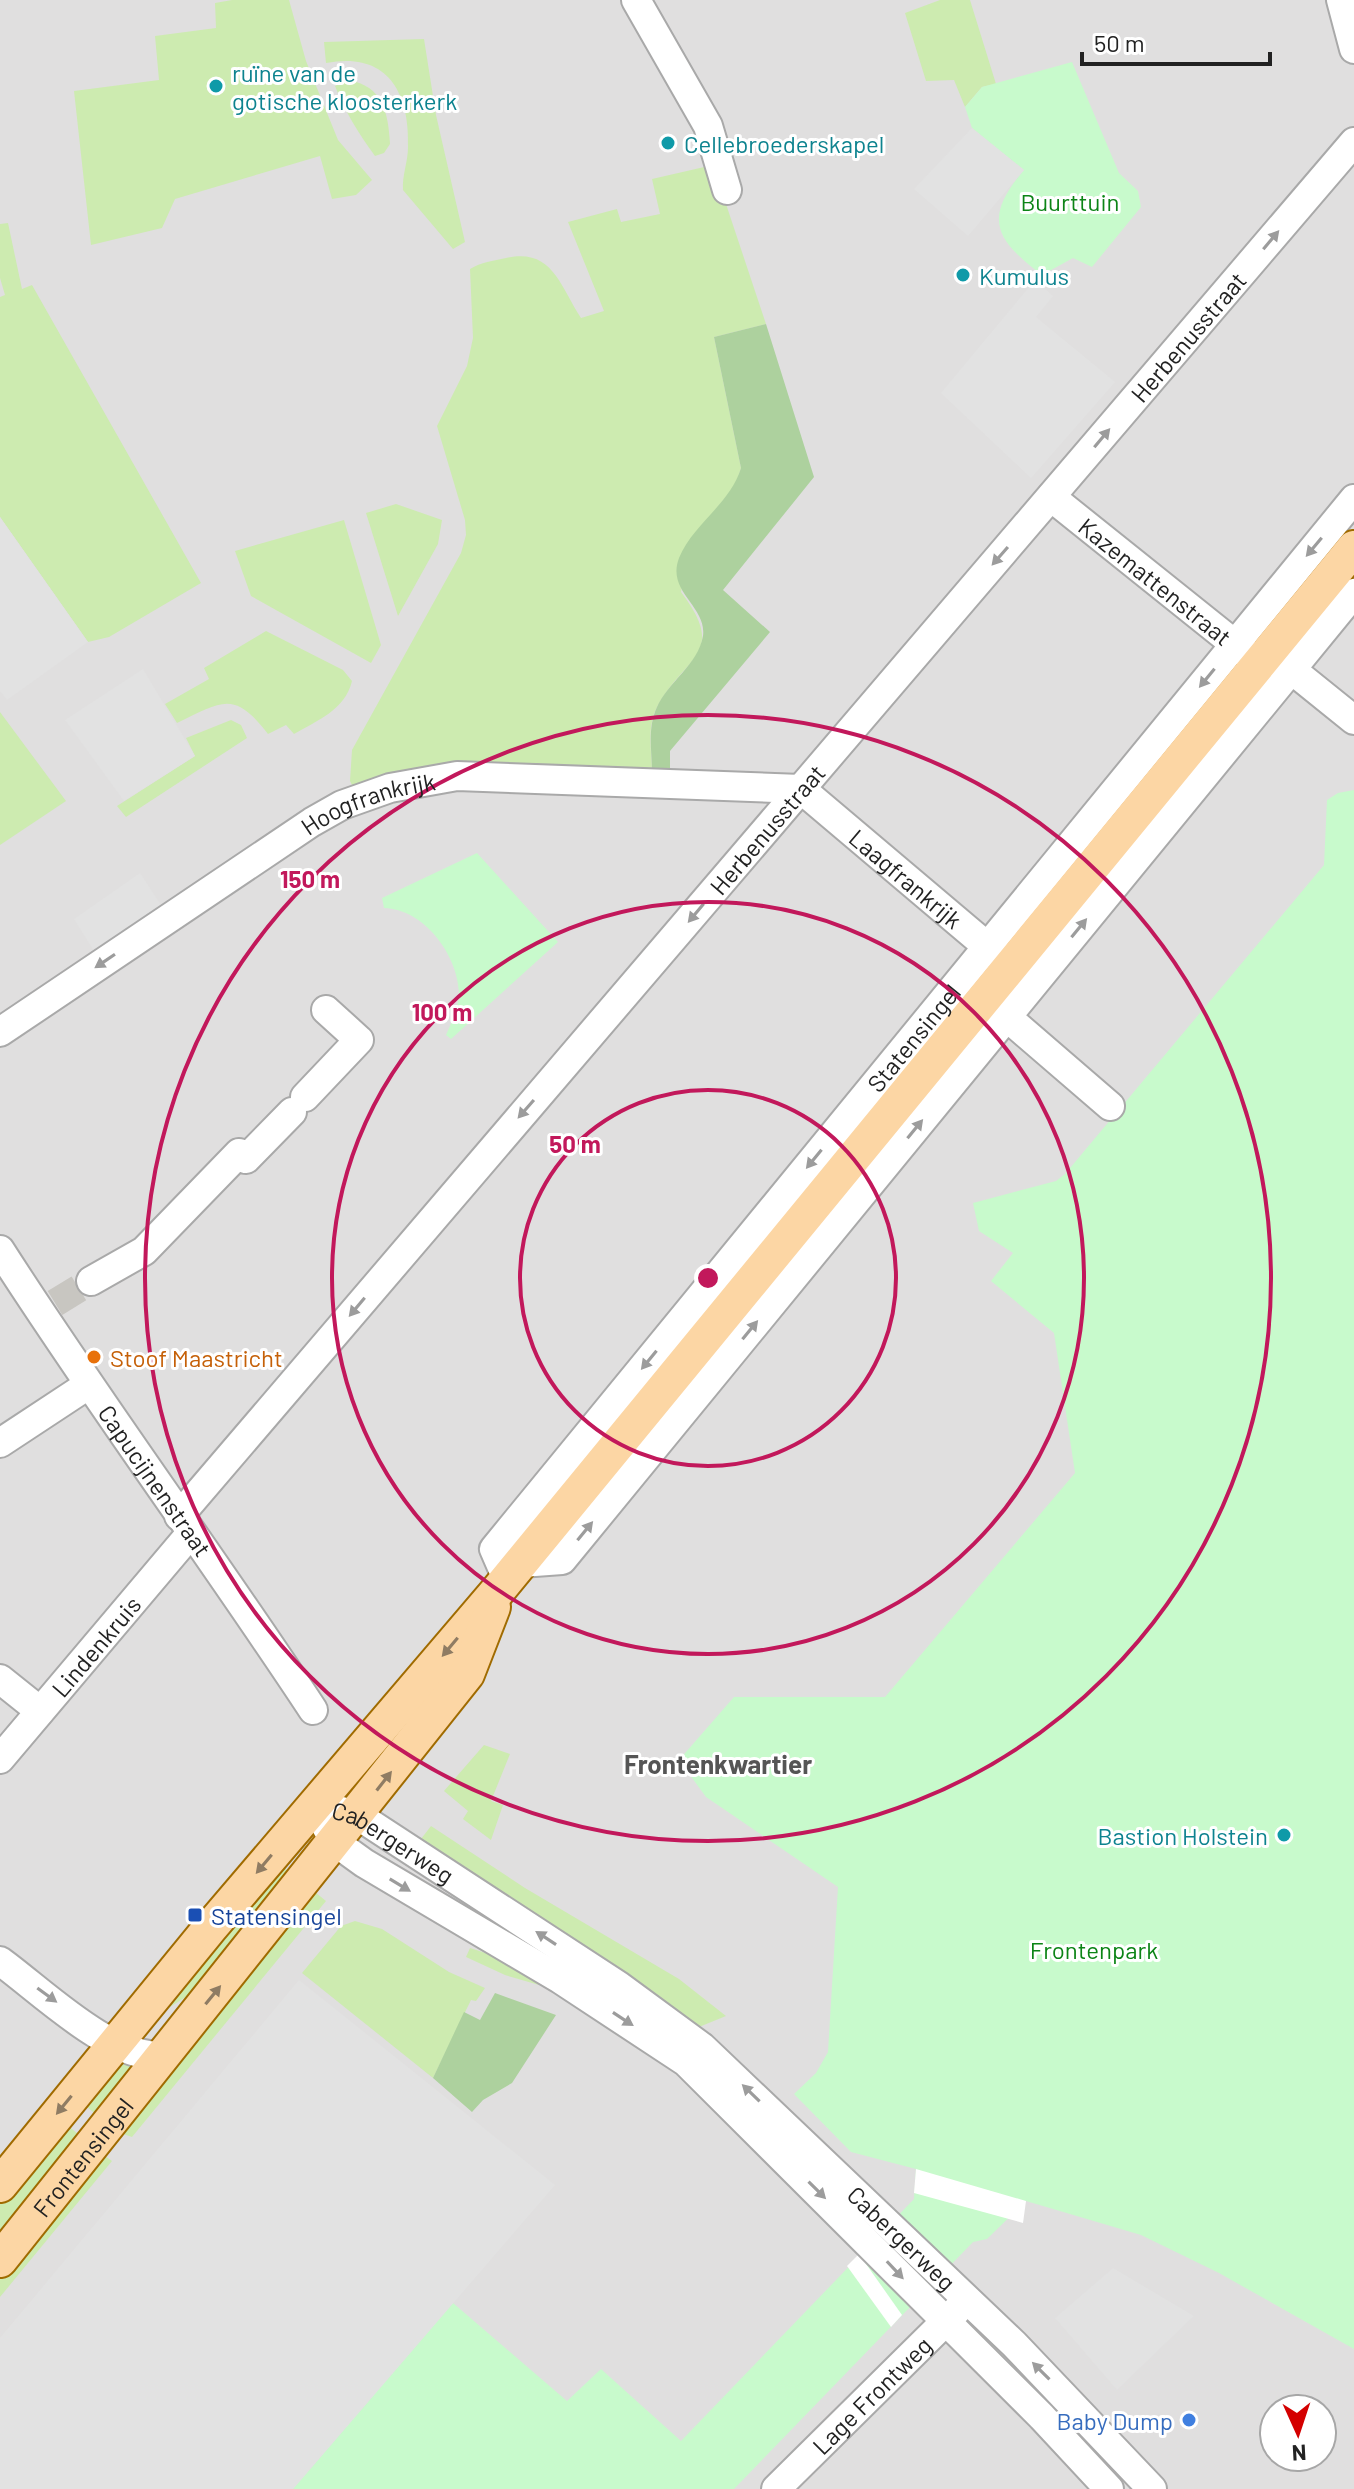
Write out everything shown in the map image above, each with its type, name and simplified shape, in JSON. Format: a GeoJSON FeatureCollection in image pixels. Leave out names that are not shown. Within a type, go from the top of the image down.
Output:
{"type":"FeatureCollection","features":[{"type":"Feature","properties":{"kind":"main road","name":"Statensingel"},"geometry":{"type":"LineString","coordinates":[[114,2045],[314,1804],[995,1007],[999,957],[1263,657],[1354,548]]}},
{"type":"Feature","properties":{"kind":"main road","name":"Statensingel"},"geometry":{"type":"LineString","coordinates":[[165,2056],[474,1662],[509,1576]]}},
{"type":"Feature","properties":{"kind":"main road","name":"Frontensingel"},"geometry":{"type":"LineString","coordinates":[[0,2185],[114,2045]]}},
{"type":"Feature","properties":{"kind":"main road","name":"Frontensingel"},"geometry":{"type":"LineString","coordinates":[[0,2260],[165,2056]]}},
{"type":"Feature","properties":{"kind":"street"},"geometry":{"type":"LineString","coordinates":[[636,0],[708,126],[727,190]]}},
{"type":"Feature","properties":{"kind":"street"},"geometry":{"type":"LineString","coordinates":[[1341,0],[1354,49]]}},
{"type":"Feature","properties":{"kind":"street","name":"Herbenusstraat"},"geometry":{"type":"LineString","coordinates":[[185,1524],[801,789],[1354,142]]}},
{"type":"Feature","properties":{"kind":"street","name":"Kazemattenstraat"},"geometry":{"type":"LineString","coordinates":[[1051,497],[1263,657],[1354,720]]}},
{"type":"Feature","properties":{"kind":"street","name":"Statensingel"},"geometry":{"type":"LineString","coordinates":[[995,1007],[1263,657],[1354,499]]}},
{"type":"Feature","properties":{"kind":"street","name":"Statensingel"},"geometry":{"type":"LineString","coordinates":[[1263,657],[1354,593]]}},
{"type":"Feature","properties":{"kind":"street","name":"Hoogfrankrijk"},"geometry":{"type":"LineString","coordinates":[[0,1032],[332,811],[412,782],[457,776],[801,789]]}},
{"type":"Feature","properties":{"kind":"street","name":"Laagfrankrijk"},"geometry":{"type":"LineString","coordinates":[[801,789],[999,957]]}},
{"type":"Feature","properties":{"kind":"street","name":"Statensingel"},"geometry":{"type":"LineString","coordinates":[[509,1576],[494,1549],[999,957]]}},
{"type":"Feature","properties":{"kind":"street"},"geometry":{"type":"LineString","coordinates":[[995,1007],[1110,1106]]}},
{"type":"Feature","properties":{"kind":"street"},"geometry":{"type":"LineString","coordinates":[[91,1281],[144,1251],[239,1153],[246,1159],[359,1040],[326,1010]]}},
{"type":"Feature","properties":{"kind":"street","name":"Capucijnenstraat"},"geometry":{"type":"LineString","coordinates":[[0,1250],[48,1308],[88,1385],[223,1573],[313,1710]]}},
{"type":"Feature","properties":{"kind":"street"},"geometry":{"type":"LineString","coordinates":[[0,1443],[88,1385]]}},
{"type":"Feature","properties":{"kind":"street","name":"Lindenkruis"},"geometry":{"type":"LineString","coordinates":[[5,1752],[185,1524]]}},
{"type":"Feature","properties":{"kind":"street"},"geometry":{"type":"LineString","coordinates":[[0,1679],[40,1711]]}},
{"type":"Feature","properties":{"kind":"street","name":"Cabergerweg"},"geometry":{"type":"LineString","coordinates":[[314,1804],[357,1815],[656,2011],[742,2084],[879,2234],[920,2297],[1109,2489]]}},
{"type":"Feature","properties":{"kind":"street","name":"Cabergerweg"},"geometry":{"type":"LineString","coordinates":[[314,1804],[335,1842],[364,1863],[560,1979],[686,2062],[879,2234],[940,2276],[967,2300],[1066,2396],[1152,2489]]}},
{"type":"Feature","properties":{"kind":"street"},"geometry":{"type":"LineString","coordinates":[[0,1961],[114,2045],[137,2054],[165,2056]]}},
{"type":"Feature","properties":{"kind":"street","name":"Lage Frontweg"},"geometry":{"type":"LineString","coordinates":[[776,2489],[967,2300]]}},
{"type":"Feature","properties":{"kind":"shaded area"},"geometry":{"type":"Polygon","coordinates":[[[0,0],[1354,0],[1354,2489],[0,2489],[0,0]]]}},
{"type":"Feature","properties":{"kind":"shaded area"},"geometry":{"type":"Polygon","coordinates":[[[972,128],[1024,170],[968,236],[914,189],[972,128]]]}},
{"type":"Feature","properties":{"kind":"shaded area"},"geometry":{"type":"Polygon","coordinates":[[[1035,280],[1053,296],[1036,317],[1115,382],[1031,478],[941,393],[1035,280]]]}},
{"type":"Feature","properties":{"kind":"shaded area"},"geometry":{"type":"Polygon","coordinates":[[[0,517],[88,642],[7,700],[0,691],[0,517]]]}},
{"type":"Feature","properties":{"kind":"shaded area"},"geometry":{"type":"Polygon","coordinates":[[[143,669],[195,756],[124,801],[65,720],[143,669]]]}},
{"type":"Feature","properties":{"kind":"shaded area"},"geometry":{"type":"Polygon","coordinates":[[[140,873],[169,917],[102,964],[74,919],[140,873]]]}},
{"type":"Feature","properties":{"kind":"shaded area"},"geometry":{"type":"Polygon","coordinates":[[[299,1980],[555,2185],[293,2489],[0,2489],[0,2338],[299,1980]]]}},
{"type":"Feature","properties":{"kind":"shaded area"},"geometry":{"type":"Polygon","coordinates":[[[1113,2268],[1194,2316],[1117,2390],[1055,2318],[1113,2268]]]}},
{"type":"Feature","properties":{"kind":"green space"},"geometry":{"type":"Polygon","coordinates":[[[289,0],[306,61],[338,140],[372,180],[356,195],[332,199],[320,156],[175,199],[162,228],[91,245],[74,91],[159,80],[155,36],[216,28],[215,3],[289,0]]]}},
{"type":"Feature","properties":{"kind":"green space"},"geometry":{"type":"Polygon","coordinates":[[[940,0],[970,0],[996,84],[982,87],[965,107],[954,80],[926,81],[905,13],[940,0]]]}},
{"type":"Feature","properties":{"kind":"green space"},"geometry":{"type":"Polygon","coordinates":[[[424,39],[436,115],[465,242],[453,249],[403,190],[408,127],[405,109],[391,80],[365,63],[326,63],[324,42],[424,39]]]}},
{"type":"Feature","properties":{"kind":"green space","name":"Buurttuin"},"geometry":{"type":"Polygon","coordinates":[[[1072,62],[1119,173],[1138,191],[1141,207],[1092,267],[1073,258],[1042,275],[1014,251],[1000,228],[1003,202],[1024,170],[972,128],[965,107],[982,87],[1072,62]]]}},
{"type":"Feature","properties":{"kind":"green space"},"geometry":{"type":"Polygon","coordinates":[[[348,80],[369,88],[381,102],[388,121],[390,144],[384,153],[375,156],[343,105],[335,86],[348,80]]]}},
{"type":"Feature","properties":{"kind":"green space"},"geometry":{"type":"Polygon","coordinates":[[[713,165],[766,324],[714,337],[741,468],[735,486],[693,537],[681,592],[695,613],[702,642],[698,653],[669,688],[654,713],[650,739],[652,773],[355,791],[350,781],[352,750],[461,553],[466,535],[465,520],[437,426],[467,366],[473,338],[470,269],[506,258],[534,258],[560,281],[581,318],[604,311],[568,222],[617,209],[621,222],[660,214],[652,179],[713,165]]]}},
{"type":"Feature","properties":{"kind":"green space"},"geometry":{"type":"Polygon","coordinates":[[[8,223],[22,289],[32,285],[201,583],[109,637],[88,642],[0,517],[0,297],[5,295],[0,278],[0,224],[8,223]]]}},
{"type":"Feature","properties":{"kind":"green space"},"geometry":{"type":"Polygon","coordinates":[[[766,324],[814,477],[723,590],[770,632],[670,751],[670,773],[652,773],[654,715],[662,698],[695,656],[703,636],[699,616],[678,580],[676,570],[679,558],[693,535],[729,492],[741,468],[714,337],[766,324]]]}},
{"type":"Feature","properties":{"kind":"green space"},"geometry":{"type":"Polygon","coordinates":[[[396,504],[442,520],[438,544],[398,616],[366,513],[396,504]]]}},
{"type":"Feature","properties":{"kind":"green space"},"geometry":{"type":"Polygon","coordinates":[[[344,520],[381,645],[371,663],[251,596],[235,551],[344,520]]]}},
{"type":"Feature","properties":{"kind":"green space"},"geometry":{"type":"Polygon","coordinates":[[[266,631],[343,670],[352,681],[337,707],[294,734],[286,725],[268,734],[246,711],[227,704],[206,709],[177,723],[165,704],[209,679],[204,668],[266,631]]]}},
{"type":"Feature","properties":{"kind":"green space"},"geometry":{"type":"Polygon","coordinates":[[[0,712],[66,801],[0,845],[0,712]]]}},
{"type":"Feature","properties":{"kind":"green space"},"geometry":{"type":"Polygon","coordinates":[[[231,720],[241,725],[247,738],[126,817],[117,806],[195,756],[186,738],[231,720]]]}},
{"type":"Feature","properties":{"kind":"green space","name":"Frontenpark"},"geometry":{"type":"Polygon","coordinates":[[[1354,790],[1354,2349],[1219,2273],[1141,2235],[1026,2201],[987,2239],[973,2242],[734,2489],[293,2489],[453,2303],[567,2401],[601,2369],[681,2441],[914,2199],[916,2169],[851,2152],[794,2094],[816,2073],[828,2052],[838,1887],[706,1797],[679,1760],[734,1697],[885,1697],[1075,1473],[1054,1333],[991,1281],[1013,1253],[979,1231],[973,1203],[1056,1181],[1065,1174],[1324,865],[1327,800],[1338,793],[1354,790]]]}},
{"type":"Feature","properties":{"kind":"green space"},"geometry":{"type":"Polygon","coordinates":[[[477,853],[558,942],[451,1039],[446,1035],[459,992],[452,963],[445,949],[424,925],[398,910],[384,908],[382,898],[477,853]]]}},
{"type":"Feature","properties":{"kind":"green space"},"geometry":{"type":"Polygon","coordinates":[[[484,1745],[510,1754],[491,1801],[503,1805],[491,1840],[463,1819],[468,1811],[444,1791],[484,1745]]]}},
{"type":"Feature","properties":{"kind":"green space"},"geometry":{"type":"Polygon","coordinates":[[[431,1826],[525,1888],[679,1979],[726,2016],[694,2029],[626,1975],[421,1839],[431,1826]]]}},
{"type":"Feature","properties":{"kind":"green space"},"geometry":{"type":"Polygon","coordinates":[[[276,1861],[296,1877],[203,1986],[159,2014],[276,1861]]]}},
{"type":"Feature","properties":{"kind":"green space"},"geometry":{"type":"Polygon","coordinates":[[[315,1892],[326,1901],[132,2137],[120,2133],[315,1892]]]}},
{"type":"Feature","properties":{"kind":"green space"},"geometry":{"type":"Polygon","coordinates":[[[355,1921],[382,1929],[449,1972],[485,1988],[476,2001],[471,2000],[433,2078],[302,1973],[341,1926],[355,1921]]]}},
{"type":"Feature","properties":{"kind":"green space"},"geometry":{"type":"Polygon","coordinates":[[[470,1948],[518,1966],[539,1985],[505,1975],[466,1957],[470,1948]]]}},
{"type":"Feature","properties":{"kind":"green space"},"geometry":{"type":"Polygon","coordinates":[[[495,1993],[556,2015],[512,2083],[483,2100],[472,2112],[433,2078],[464,2012],[480,2020],[495,1993]]]}},
{"type":"Feature","properties":{"kind":"green space"},"geometry":{"type":"Polygon","coordinates":[[[118,2057],[136,2070],[99,2117],[80,2101],[118,2057]]]}},
{"type":"Feature","properties":{"kind":"green space"},"geometry":{"type":"Polygon","coordinates":[[[62,2121],[83,2138],[0,2240],[0,2197],[62,2121]]]}},
{"type":"Feature","properties":{"kind":"green space"},"geometry":{"type":"Polygon","coordinates":[[[102,2154],[112,2161],[0,2297],[0,2278],[102,2154]]]}},
{"type":"Feature","properties":{"kind":"pier"},"geometry":{"type":"Polygon","coordinates":[[[916,2169],[1026,2201],[1023,2223],[914,2193],[916,2169]]]}},
{"type":"Feature","properties":{"kind":"pier"},"geometry":{"type":"Polygon","coordinates":[[[859,2254],[902,2315],[891,2327],[847,2266],[859,2254]]]}},
{"type":"Feature","properties":{"kind":"tunnel"},"geometry":{"type":"LineString","coordinates":[[55,1303],[91,1281]]}},
{"type":"Feature","properties":{"kind":"place","name":"ruïne van de gotische kloosterkerk"},"geometry":{"type":"Point","coordinates":[216,86]}},
{"type":"Feature","properties":{"kind":"place","name":"Cellebroederskapel"},"geometry":{"type":"Point","coordinates":[668,143]}},
{"type":"Feature","properties":{"kind":"place","name":"Kumulus"},"geometry":{"type":"Point","coordinates":[963,275]}},
{"type":"Feature","properties":{"kind":"place","name":"Stoof Maastricht"},"geometry":{"type":"Point","coordinates":[94,1357]}},
{"type":"Feature","properties":{"kind":"place","name":"Bastion Holstein"},"geometry":{"type":"Point","coordinates":[1284,1835]}},
{"type":"Feature","properties":{"kind":"place","name":"Statensingel"},"geometry":{"type":"Point","coordinates":[195,1915]}},
{"type":"Feature","properties":{"kind":"place","name":"Baby Dump"},"geometry":{"type":"Point","coordinates":[1189,2420]}},
{"type":"Feature","properties":{"kind":"district","name":"Frontenkwartier"},"geometry":{"type":"Point","coordinates":[718,1763]}}]}
